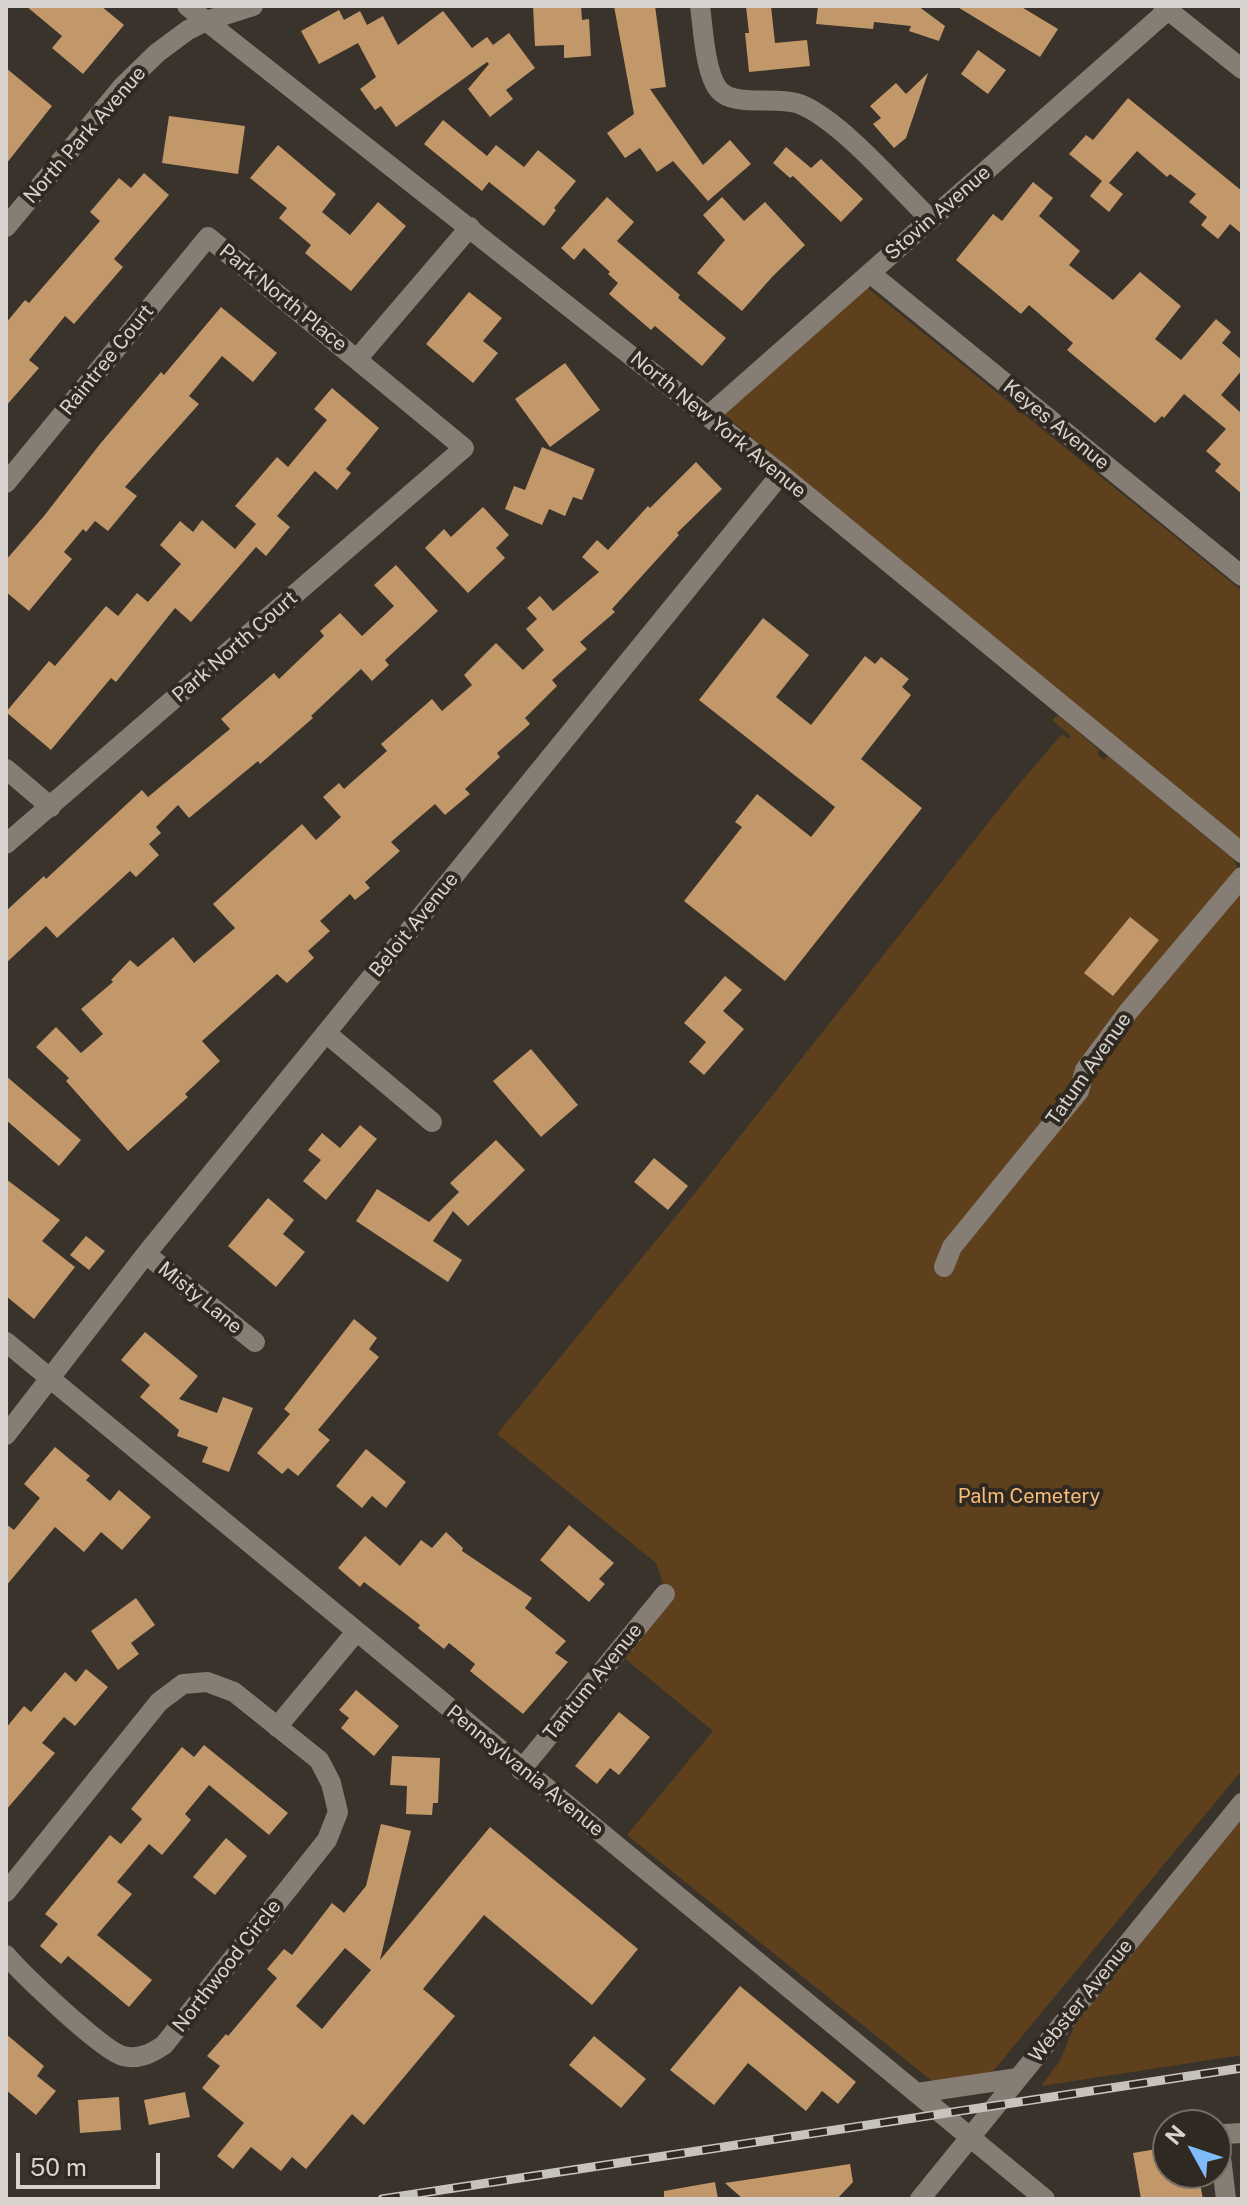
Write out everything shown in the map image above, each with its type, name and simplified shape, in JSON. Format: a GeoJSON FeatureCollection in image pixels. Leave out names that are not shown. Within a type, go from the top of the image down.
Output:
{"type":"FeatureCollection","features":[{"type":"Feature","properties":{"kind":"street","name":"North New York Avenue"},"geometry":{"type":"LineString","coordinates":[[187,6],[781,474],[1242,853]]}},
{"type":"Feature","properties":{"kind":"street","name":"North Park Avenue"},"geometry":{"type":"LineString","coordinates":[[6,227],[123,86],[157,53],[206,21],[253,6]]}},
{"type":"Feature","properties":{"kind":"street"},"geometry":{"type":"LineString","coordinates":[[700,6],[711,75],[719,92],[737,100],[770,99],[798,103],[825,117],[931,220]]}},
{"type":"Feature","properties":{"kind":"street"},"geometry":{"type":"LineString","coordinates":[[1166,8],[1242,69]]}},
{"type":"Feature","properties":{"kind":"street","name":"Stovin Avenue"},"geometry":{"type":"LineString","coordinates":[[708,416],[1166,8]]}},
{"type":"Feature","properties":{"kind":"street","name":"Park North Place"},"geometry":{"type":"LineString","coordinates":[[357,359],[470,227]]}},
{"type":"Feature","properties":{"kind":"street","name":"Park North Place"},"geometry":{"type":"LineString","coordinates":[[208,237],[464,448]]}},
{"type":"Feature","properties":{"kind":"street","name":"Raintree Court"},"geometry":{"type":"LineString","coordinates":[[6,483],[208,237]]}},
{"type":"Feature","properties":{"kind":"street","name":"Keyes Avenue"},"geometry":{"type":"LineString","coordinates":[[870,273],[1242,576]]}},
{"type":"Feature","properties":{"kind":"street","name":"Park North Court"},"geometry":{"type":"LineString","coordinates":[[6,844],[464,448]]}},
{"type":"Feature","properties":{"kind":"street","name":"Beloit Avenue"},"geometry":{"type":"LineString","coordinates":[[6,1435],[146,1254],[781,474]]}},
{"type":"Feature","properties":{"kind":"street"},"geometry":{"type":"LineString","coordinates":[[6,769],[51,807]]}},
{"type":"Feature","properties":{"kind":"street","name":"Tatum Avenue"},"geometry":{"type":"LineString","coordinates":[[944,1267],[952,1247],[1079,1091],[1085,1070],[1128,1012],[1242,877]]}},
{"type":"Feature","properties":{"kind":"street"},"geometry":{"type":"LineString","coordinates":[[326,1033],[432,1122]]}},
{"type":"Feature","properties":{"kind":"street","name":"Misty Lane"},"geometry":{"type":"LineString","coordinates":[[146,1254],[255,1342]]}},
{"type":"Feature","properties":{"kind":"street","name":"Pennsylvania Avenue"},"geometry":{"type":"LineString","coordinates":[[6,1342],[521,1770],[1045,2199]]}},
{"type":"Feature","properties":{"kind":"street","name":"Tantum Avenue"},"geometry":{"type":"LineString","coordinates":[[521,1770],[665,1594]]}},
{"type":"Feature","properties":{"kind":"street"},"geometry":{"type":"LineString","coordinates":[[277,1727],[356,1632]]}},
{"type":"Feature","properties":{"kind":"street","name":"Northwood Circle"},"geometry":{"type":"LineString","coordinates":[[6,1892],[159,1702],[183,1684],[207,1682],[234,1692],[319,1760],[331,1783],[338,1812],[327,1840],[164,2045],[149,2055],[124,2056],[102,2044],[6,1955]]}},
{"type":"Feature","properties":{"kind":"street","name":"Webster Avenue"},"geometry":{"type":"LineString","coordinates":[[920,2199],[1242,1803]]}},
{"type":"Feature","properties":{"kind":"street"},"geometry":{"type":"LineString","coordinates":[[917,2093],[1018,2078]]}},
{"type":"Feature","properties":{"kind":"street"},"geometry":{"type":"LineString","coordinates":[[1226,2199],[1219,2141],[1225,2134],[1242,2133]]}},
{"type":"Feature","properties":{"kind":"green space"},"geometry":{"type":"Polygon","coordinates":[[[864,285],[1242,591],[1242,845],[721,412],[864,285]]]}},
{"type":"Feature","properties":{"kind":"green space","name":"Palm Cemetery"},"geometry":{"type":"Polygon","coordinates":[[[1058,715],[1099,750],[1097,754],[1104,760],[1108,756],[1233,859],[1242,876],[1242,1770],[990,2075],[937,2085],[627,1835],[713,1731],[623,1657],[676,1593],[663,1583],[656,1563],[497,1434],[691,1198],[1015,789],[1062,734],[1068,739],[1071,736],[1052,720],[1058,715]]]}},
{"type":"Feature","properties":{"kind":"green space"},"geometry":{"type":"Polygon","coordinates":[[[1242,1819],[1242,2055],[1041,2086],[1060,2061],[1075,2024],[1242,1819]]]}},
{"type":"Feature","properties":{"kind":"building"},"geometry":{"type":"Polygon","coordinates":[[[26,6],[101,6],[124,25],[83,74],[52,48],[62,36],[26,6]]]}},
{"type":"Feature","properties":{"kind":"building"},"geometry":{"type":"Polygon","coordinates":[[[533,6],[581,6],[582,20],[589,19],[591,56],[564,58],[564,45],[535,46],[533,6]]]}},
{"type":"Feature","properties":{"kind":"building"},"geometry":{"type":"Polygon","coordinates":[[[614,6],[655,6],[666,87],[650,89],[703,165],[730,140],[751,164],[708,201],[673,161],[657,172],[640,148],[625,158],[607,133],[634,114],[614,6]]]}},
{"type":"Feature","properties":{"kind":"building"},"geometry":{"type":"Polygon","coordinates":[[[746,6],[771,6],[775,43],[807,40],[810,66],[749,72],[746,6]]]}},
{"type":"Feature","properties":{"kind":"building"},"geometry":{"type":"Polygon","coordinates":[[[818,6],[918,6],[945,26],[939,41],[909,31],[911,26],[874,22],[873,29],[816,24],[818,6]]]}},
{"type":"Feature","properties":{"kind":"building"},"geometry":{"type":"Polygon","coordinates":[[[956,6],[1020,6],[1058,29],[1040,57],[956,6]]]}},
{"type":"Feature","properties":{"kind":"building"},"geometry":{"type":"Polygon","coordinates":[[[339,10],[344,20],[360,11],[367,25],[383,16],[398,45],[443,11],[472,48],[487,37],[493,45],[509,33],[535,68],[506,90],[513,99],[490,117],[468,89],[489,64],[487,62],[396,127],[381,106],[375,110],[360,89],[376,77],[358,43],[319,64],[301,31],[339,10]]]}},
{"type":"Feature","properties":{"kind":"building"},"geometry":{"type":"Polygon","coordinates":[[[978,50],[1006,70],[988,94],[961,74],[978,50]]]}},
{"type":"Feature","properties":{"kind":"building"},"geometry":{"type":"Polygon","coordinates":[[[6,68],[52,106],[6,164],[6,68]]]}},
{"type":"Feature","properties":{"kind":"building"},"geometry":{"type":"Polygon","coordinates":[[[928,73],[906,138],[894,148],[873,124],[881,118],[870,106],[896,83],[906,94],[928,73]]]}},
{"type":"Feature","properties":{"kind":"building"},"geometry":{"type":"Polygon","coordinates":[[[1128,98],[1242,191],[1242,234],[1230,224],[1218,239],[1201,225],[1207,217],[1189,202],[1196,194],[1170,174],[1167,177],[1137,151],[1109,183],[1123,194],[1109,212],[1090,196],[1102,181],[1069,154],[1086,135],[1093,140],[1128,98]]]}},
{"type":"Feature","properties":{"kind":"building"},"geometry":{"type":"Polygon","coordinates":[[[169,116],[245,126],[238,174],[162,163],[169,116]]]}},
{"type":"Feature","properties":{"kind":"building"},"geometry":{"type":"Polygon","coordinates":[[[443,120],[487,156],[496,145],[524,167],[538,150],[576,181],[544,226],[489,182],[482,191],[424,144],[443,120]]]}},
{"type":"Feature","properties":{"kind":"building"},"geometry":{"type":"Polygon","coordinates":[[[278,145],[336,194],[322,212],[350,235],[378,202],[406,226],[351,291],[305,253],[311,245],[279,218],[287,208],[250,178],[278,145]]]}},
{"type":"Feature","properties":{"kind":"building"},"geometry":{"type":"Polygon","coordinates":[[[786,147],[811,168],[821,159],[863,199],[841,222],[793,176],[790,178],[773,163],[786,147]]]}},
{"type":"Feature","properties":{"kind":"building"},"geometry":{"type":"Polygon","coordinates":[[[144,173],[169,195],[114,259],[123,267],[74,324],[65,316],[29,360],[39,368],[6,406],[6,323],[25,300],[29,303],[100,221],[90,212],[119,178],[131,188],[144,173]]]}},
{"type":"Feature","properties":{"kind":"building"},"geometry":{"type":"Polygon","coordinates":[[[1033,182],[1053,198],[1039,216],[1080,251],[1069,265],[1113,300],[1140,272],[1181,306],[1155,339],[1181,360],[1216,319],[1231,332],[1222,343],[1242,360],[1242,370],[1221,395],[1240,412],[1242,410],[1242,494],[1215,471],[1221,464],[1206,451],[1226,429],[1184,394],[1164,418],[1162,416],[1155,423],[1067,350],[1073,343],[1029,305],[1021,314],[956,260],[993,214],[1002,221],[1033,182]]]}},
{"type":"Feature","properties":{"kind":"building"},"geometry":{"type":"Polygon","coordinates":[[[607,197],[634,222],[617,241],[726,338],[702,366],[655,326],[651,330],[609,294],[618,283],[584,248],[574,260],[561,248],[607,197]]]}},
{"type":"Feature","properties":{"kind":"building"},"geometry":{"type":"Polygon","coordinates":[[[722,197],[744,221],[765,202],[805,245],[742,311],[697,273],[725,240],[703,215],[722,197]]]}},
{"type":"Feature","properties":{"kind":"building"},"geometry":{"type":"Polygon","coordinates":[[[469,292],[502,318],[483,341],[498,353],[473,383],[426,344],[469,292]]]}},
{"type":"Feature","properties":{"kind":"building"},"geometry":{"type":"Polygon","coordinates":[[[221,307],[277,353],[253,382],[222,356],[189,396],[199,404],[125,487],[137,496],[108,531],[95,521],[86,532],[83,529],[64,552],[72,559],[29,611],[6,592],[6,560],[161,372],[164,375],[221,307]]]}},
{"type":"Feature","properties":{"kind":"building"},"geometry":{"type":"Polygon","coordinates":[[[565,363],[600,410],[550,447],[515,399],[565,363]]]}},
{"type":"Feature","properties":{"kind":"building"},"geometry":{"type":"Polygon","coordinates":[[[332,388],[379,428],[346,469],[351,473],[337,490],[315,471],[277,516],[290,527],[266,556],[256,547],[191,622],[175,608],[116,682],[111,678],[51,750],[6,712],[49,661],[55,666],[106,606],[118,616],[137,593],[148,602],[181,564],[160,545],[180,521],[193,532],[202,520],[235,549],[256,524],[235,506],[277,457],[288,467],[327,420],[314,409],[332,388]]]}},
{"type":"Feature","properties":{"kind":"building"},"geometry":{"type":"Polygon","coordinates":[[[542,447],[595,469],[582,500],[573,497],[565,516],[549,509],[542,525],[505,509],[514,486],[525,490],[542,447]]]}},
{"type":"Feature","properties":{"kind":"building"},"geometry":{"type":"Polygon","coordinates":[[[696,462],[722,489],[677,533],[679,535],[612,609],[615,612],[580,642],[587,649],[552,680],[557,686],[525,718],[530,724],[497,753],[500,757],[465,789],[470,794],[445,815],[435,804],[391,842],[400,851],[365,882],[370,888],[355,900],[350,894],[320,921],[330,931],[308,951],[314,958],[287,983],[277,974],[202,1041],[220,1061],[185,1094],[188,1097],[128,1151],[66,1081],[69,1078],[36,1047],[56,1027],[81,1053],[103,1034],[81,1009],[113,982],[111,980],[130,960],[138,967],[173,937],[194,963],[235,928],[213,904],[302,824],[316,840],[341,817],[323,797],[339,783],[344,789],[387,751],[381,744],[432,699],[442,711],[472,685],[464,675],[496,643],[523,670],[544,650],[526,629],[537,619],[527,608],[540,596],[553,611],[599,572],[582,557],[597,540],[608,550],[648,506],[650,508],[696,462]]]}},
{"type":"Feature","properties":{"kind":"building"},"geometry":{"type":"Polygon","coordinates":[[[483,507],[509,535],[496,548],[505,558],[468,593],[425,548],[444,529],[451,537],[483,507]]]}},
{"type":"Feature","properties":{"kind":"building"},"geometry":{"type":"Polygon","coordinates":[[[396,565],[438,611],[385,660],[389,665],[372,681],[361,669],[311,716],[313,718],[260,764],[258,761],[189,818],[178,805],[156,827],[161,833],[149,844],[159,855],[136,877],[130,871],[57,938],[46,926],[6,963],[6,911],[44,876],[46,879],[142,790],[148,797],[230,729],[221,719],[274,673],[279,679],[324,636],[320,631],[340,613],[362,636],[394,606],[374,585],[396,565]]]}},
{"type":"Feature","properties":{"kind":"building"},"geometry":{"type":"Polygon","coordinates":[[[763,618],[809,655],[776,697],[811,725],[865,656],[875,664],[881,657],[909,679],[902,687],[911,695],[861,759],[922,808],[785,981],[684,901],[742,827],[735,822],[757,794],[811,837],[835,807],[699,700],[763,618]]]}},
{"type":"Feature","properties":{"kind":"building"},"geometry":{"type":"Polygon","coordinates":[[[1130,917],[1159,940],[1113,996],[1084,973],[1130,917]]]}},
{"type":"Feature","properties":{"kind":"building"},"geometry":{"type":"Polygon","coordinates":[[[725,976],[742,990],[723,1011],[744,1029],[704,1075],[689,1062],[706,1042],[684,1023],[725,976]]]}},
{"type":"Feature","properties":{"kind":"building"},"geometry":{"type":"Polygon","coordinates":[[[531,1049],[578,1105],[541,1137],[493,1081],[531,1049]]]}},
{"type":"Feature","properties":{"kind":"building"},"geometry":{"type":"Polygon","coordinates":[[[6,1076],[81,1140],[59,1166],[6,1120],[6,1076]]]}},
{"type":"Feature","properties":{"kind":"building"},"geometry":{"type":"Polygon","coordinates":[[[360,1125],[377,1139],[326,1200],[303,1181],[321,1160],[308,1150],[322,1133],[340,1148],[360,1125]]]}},
{"type":"Feature","properties":{"kind":"building"},"geometry":{"type":"Polygon","coordinates":[[[496,1140],[525,1170],[468,1226],[453,1211],[433,1241],[462,1260],[448,1282],[356,1221],[377,1189],[429,1222],[459,1192],[450,1183],[496,1140]]]}},
{"type":"Feature","properties":{"kind":"building"},"geometry":{"type":"Polygon","coordinates":[[[654,1158],[688,1186],[668,1210],[634,1182],[654,1158]]]}},
{"type":"Feature","properties":{"kind":"building"},"geometry":{"type":"Polygon","coordinates":[[[6,1179],[60,1220],[42,1241],[75,1267],[34,1319],[6,1296],[6,1179]]]}},
{"type":"Feature","properties":{"kind":"building"},"geometry":{"type":"Polygon","coordinates":[[[268,1198],[294,1220],[283,1234],[305,1252],[276,1287],[228,1246],[268,1198]]]}},
{"type":"Feature","properties":{"kind":"building"},"geometry":{"type":"Polygon","coordinates":[[[86,1236],[105,1251],[89,1270],[70,1255],[86,1236]]]}},
{"type":"Feature","properties":{"kind":"building"},"geometry":{"type":"Polygon","coordinates":[[[354,1319],[377,1338],[369,1349],[379,1357],[318,1430],[330,1440],[298,1476],[288,1468],[282,1474],[257,1453],[290,1414],[284,1409],[354,1319]]]}},
{"type":"Feature","properties":{"kind":"building"},"geometry":{"type":"Polygon","coordinates":[[[145,1332],[198,1376],[179,1399],[217,1413],[223,1397],[253,1408],[229,1472],[202,1462],[208,1447],[177,1436],[179,1430],[140,1397],[150,1385],[121,1360],[145,1332]]]}},
{"type":"Feature","properties":{"kind":"building"},"geometry":{"type":"Polygon","coordinates":[[[55,1447],[90,1476],[86,1480],[110,1501],[119,1490],[151,1517],[122,1550],[101,1532],[84,1552],[55,1527],[6,1586],[6,1524],[14,1530],[40,1498],[24,1484],[55,1447]]]}},
{"type":"Feature","properties":{"kind":"building"},"geometry":{"type":"Polygon","coordinates":[[[366,1449],[406,1482],[386,1508],[372,1496],[362,1508],[336,1486],[366,1449]]]}},
{"type":"Feature","properties":{"kind":"building"},"geometry":{"type":"Polygon","coordinates":[[[569,1525],[614,1563],[599,1579],[605,1584],[589,1602],[540,1560],[569,1525]]]}},
{"type":"Feature","properties":{"kind":"building"},"geometry":{"type":"Polygon","coordinates":[[[446,1532],[463,1548],[462,1551],[532,1598],[525,1608],[566,1641],[555,1653],[568,1662],[523,1714],[470,1671],[475,1664],[449,1643],[444,1649],[418,1628],[420,1625],[364,1582],[360,1587],[338,1568],[365,1536],[400,1566],[421,1540],[432,1548],[446,1532]]]}},
{"type":"Feature","properties":{"kind":"building"},"geometry":{"type":"Polygon","coordinates":[[[136,1598],[155,1625],[131,1643],[139,1654],[118,1670],[91,1631],[136,1598]]]}},
{"type":"Feature","properties":{"kind":"building"},"geometry":{"type":"Polygon","coordinates":[[[86,1669],[108,1687],[75,1726],[64,1717],[42,1743],[55,1753],[6,1810],[6,1728],[24,1706],[31,1712],[65,1672],[76,1682],[86,1669]]]}},
{"type":"Feature","properties":{"kind":"building"},"geometry":{"type":"Polygon","coordinates":[[[356,1690],[399,1726],[374,1756],[341,1728],[349,1718],[339,1710],[356,1690]]]}},
{"type":"Feature","properties":{"kind":"building"},"geometry":{"type":"Polygon","coordinates":[[[619,1712],[650,1737],[619,1775],[610,1768],[597,1784],[575,1766],[619,1712]]]}},
{"type":"Feature","properties":{"kind":"building"},"geometry":{"type":"Polygon","coordinates":[[[204,1745],[288,1813],[269,1835],[209,1785],[185,1814],[191,1820],[162,1855],[149,1844],[117,1882],[132,1894],[97,1935],[152,1980],[129,2007],[68,1956],[61,1964],[40,1946],[58,1924],[45,1914],[110,1835],[121,1844],[142,1819],[131,1809],[182,1747],[194,1757],[204,1745]]]}},
{"type":"Feature","properties":{"kind":"building"},"geometry":{"type":"Polygon","coordinates":[[[392,1756],[440,1758],[438,1803],[433,1803],[432,1815],[406,1814],[407,1786],[390,1785],[392,1756]]]}},
{"type":"Feature","properties":{"kind":"building"},"geometry":{"type":"Polygon","coordinates":[[[381,1824],[411,1831],[380,1960],[490,1827],[638,1949],[592,2005],[484,1915],[423,1989],[455,2016],[364,2125],[352,2114],[306,2169],[292,2157],[281,2171],[251,2147],[233,2169],[217,2156],[244,2123],[202,2088],[220,2066],[207,2056],[277,1978],[267,1969],[284,1949],[292,1955],[332,1903],[344,1913],[366,1886],[381,1824]],[[345,1948],[296,2006],[322,2029],[371,1970],[345,1948]]]}},
{"type":"Feature","properties":{"kind":"building"},"geometry":{"type":"Polygon","coordinates":[[[226,1838],[247,1856],[215,1895],[193,1877],[226,1838]]]}},
{"type":"Feature","properties":{"kind":"building"},"geometry":{"type":"Polygon","coordinates":[[[740,1986],[856,2082],[838,2104],[822,2091],[806,2111],[748,2063],[714,2105],[670,2070],[740,1986]]]}},
{"type":"Feature","properties":{"kind":"building"},"geometry":{"type":"Polygon","coordinates":[[[6,2034],[44,2066],[37,2076],[56,2091],[36,2115],[6,2090],[6,2034]]]}},
{"type":"Feature","properties":{"kind":"building"},"geometry":{"type":"Polygon","coordinates":[[[594,2036],[646,2079],[621,2108],[569,2065],[594,2036]]]}},
{"type":"Feature","properties":{"kind":"building"},"geometry":{"type":"Polygon","coordinates":[[[185,2092],[190,2117],[149,2125],[144,2100],[185,2092]]]}},
{"type":"Feature","properties":{"kind":"building"},"geometry":{"type":"Polygon","coordinates":[[[119,2097],[121,2130],[80,2133],[78,2100],[119,2097]]]}},
{"type":"Feature","properties":{"kind":"building"},"geometry":{"type":"Polygon","coordinates":[[[1152,2150],[1152,2189],[1201,2189],[1203,2199],[1141,2199],[1133,2153],[1152,2150]]]}},
{"type":"Feature","properties":{"kind":"building"},"geometry":{"type":"Polygon","coordinates":[[[850,2164],[853,2182],[837,2199],[743,2199],[725,2183],[850,2164]]]}},
{"type":"Feature","properties":{"kind":"building"},"geometry":{"type":"Polygon","coordinates":[[[715,2182],[718,2199],[664,2199],[664,2191],[715,2182]]]}},
{"type":"Feature","properties":{"kind":"railway"},"geometry":{"type":"LineString","coordinates":[[382,2199],[1242,2068]]}}]}
